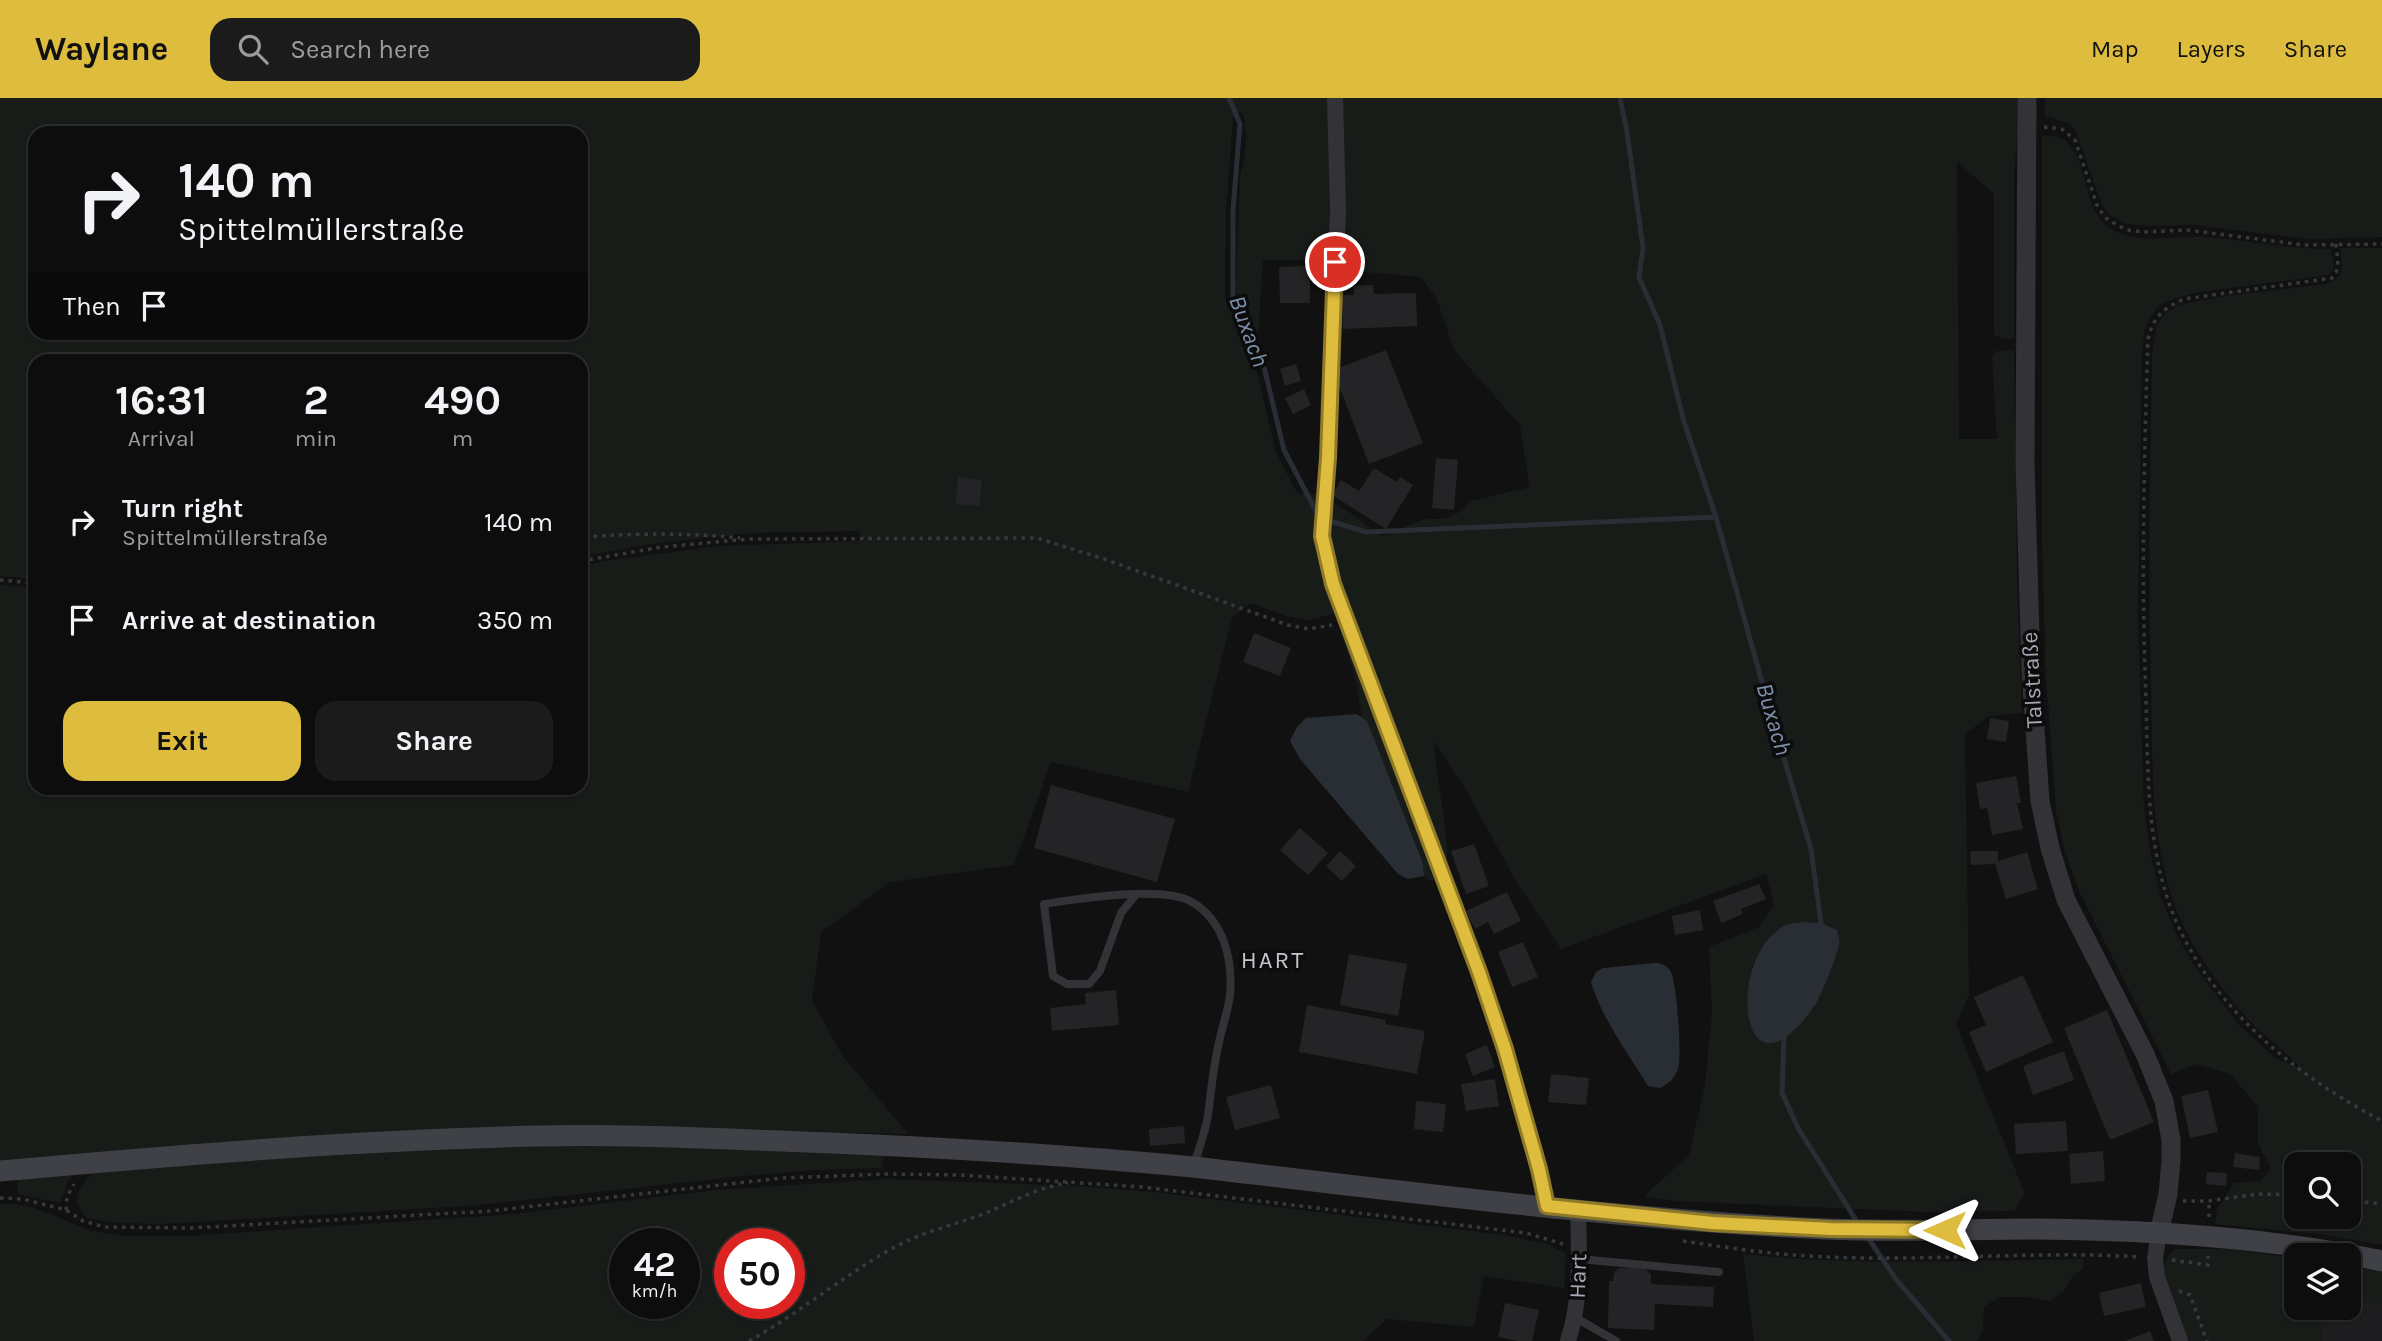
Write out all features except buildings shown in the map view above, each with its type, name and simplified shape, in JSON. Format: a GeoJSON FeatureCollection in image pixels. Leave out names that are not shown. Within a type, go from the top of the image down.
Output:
{"type":"FeatureCollection","features":[{"type":"Feature","properties":{"kind":"main road"},"geometry":{"type":"LineString","coordinates":[[0,1171],[221,1153],[420,1141],[541,1136],[663,1136],[870,1144],[1107,1159],[1713,1223],[1831,1229],[2040,1229],[2159,1233],[2281,1243],[2382,1261]]}},
{"type":"Feature","properties":{"kind":"street"},"geometry":{"type":"LineString","coordinates":[[1335,98],[1338,211],[1328,458],[1322,536],[1333,584],[1479,972],[1505,1049],[1547,1206]]}},
{"type":"Feature","properties":{"kind":"street","name":"Talstraße"},"geometry":{"type":"LineString","coordinates":[[2027,98],[2025,462],[2031,671],[2042,812],[2056,872],[2066,900],[2145,1054],[2164,1101],[2171,1140],[2167,1200],[2159,1233]]}},
{"type":"Feature","properties":{"kind":"street","name":"Hart"},"geometry":{"type":"LineString","coordinates":[[1568,1341],[1576,1318],[1578,1209]]}},
{"type":"Feature","properties":{"kind":"street"},"geometry":{"type":"LineString","coordinates":[[2159,1233],[2155,1269],[2180,1341]]}},
{"type":"Feature","properties":{"kind":"lane"},"geometry":{"type":"LineString","coordinates":[[1135,896],[1121,913],[1100,971],[1089,984],[1067,984],[1053,976],[1044,904],[1086,898],[1166,894],[1191,901],[1212,919],[1224,939],[1230,970],[1230,997],[1217,1050],[1207,1118],[1193,1167]]}},
{"type":"Feature","properties":{"kind":"lane"},"geometry":{"type":"LineString","coordinates":[[1579,1252],[1719,1272]]}},
{"type":"Feature","properties":{"kind":"lane"},"geometry":{"type":"LineString","coordinates":[[1576,1318],[1616,1341]]}},
{"type":"Feature","properties":{"kind":"path"},"geometry":{"type":"LineString","coordinates":[[2028,127],[2052,127],[2070,134],[2075,140],[2098,208],[2116,226],[2127,230],[2187,230],[2304,245],[2382,244]]}},
{"type":"Feature","properties":{"kind":"path"},"geometry":{"type":"LineString","coordinates":[[2336,244],[2338,268],[2337,274],[2332,278],[2184,299],[2169,305],[2151,325],[2148,339],[2143,631],[2150,808],[2156,853],[2168,900],[2186,941],[2208,976],[2238,1015],[2273,1050],[2309,1077],[2382,1121]]}},
{"type":"Feature","properties":{"kind":"path"},"geometry":{"type":"LineString","coordinates":[[588,537],[643,533],[749,539]]}},
{"type":"Feature","properties":{"kind":"path"},"geometry":{"type":"LineString","coordinates":[[588,560],[662,547],[749,539],[1037,538],[1104,559],[1288,625],[1309,629],[1325,628],[1348,619]]}},
{"type":"Feature","properties":{"kind":"path"},"geometry":{"type":"LineString","coordinates":[[0,580],[28,582]]}},
{"type":"Feature","properties":{"kind":"path"},"geometry":{"type":"LineString","coordinates":[[0,1198],[23,1199],[66,1210],[83,1221],[105,1227],[191,1228],[490,1211],[728,1183],[834,1175],[960,1175],[1204,1194],[1488,1228],[1526,1233],[1579,1252]]}},
{"type":"Feature","properties":{"kind":"path"},"geometry":{"type":"LineString","coordinates":[[749,1341],[895,1247],[934,1229],[985,1213],[1043,1187],[1076,1182]]}},
{"type":"Feature","properties":{"kind":"path"},"geometry":{"type":"LineString","coordinates":[[2167,1200],[2209,1201],[2258,1194],[2284,1195]]}},
{"type":"Feature","properties":{"kind":"path"},"geometry":{"type":"LineString","coordinates":[[1677,1241],[1848,1258],[2099,1256],[2155,1258],[2207,1265],[2209,1201]]}},
{"type":"Feature","properties":{"kind":"path"},"geometry":{"type":"LineString","coordinates":[[2361,1202],[2382,1204]]}},
{"type":"Feature","properties":{"kind":"path"},"geometry":{"type":"LineString","coordinates":[[2159,1284],[2190,1295],[2207,1341]]}},
{"type":"Feature","properties":{"kind":"shaded area"},"geometry":{"type":"Polygon","coordinates":[[[0,98],[1329,98],[1330,263],[1326,260],[1263,260],[1258,340],[1236,290],[1240,177],[1245,158],[1246,136],[1241,111],[1233,118],[1226,210],[1225,298],[1252,351],[1276,452],[1297,493],[1318,494],[1349,512],[1381,536],[1426,519],[1443,519],[1460,512],[1471,501],[1527,488],[1529,483],[1520,425],[1454,350],[1436,297],[1421,277],[1343,270],[1341,98],[2017,98],[2014,338],[2005,339],[1994,335],[1994,194],[1957,162],[1959,439],[1997,439],[1992,358],[1996,351],[2014,350],[2022,713],[1989,716],[1965,734],[1969,995],[1956,1024],[2025,1194],[2014,1211],[1931,1212],[1675,1201],[1644,1196],[1689,1155],[1705,1085],[1712,1015],[1709,947],[1759,927],[1774,905],[1766,874],[1561,949],[1516,881],[1466,790],[1434,741],[1445,823],[1447,874],[1431,881],[1424,876],[1423,862],[1367,722],[1362,717],[1354,673],[1335,614],[1308,620],[1285,616],[1251,603],[1232,618],[1188,792],[1051,762],[1014,865],[890,882],[821,932],[812,1000],[842,1055],[908,1134],[798,1131],[0,1161],[0,585],[28,587],[28,795],[588,795],[588,565],[720,546],[865,541],[857,531],[750,533],[659,543],[588,555],[588,354],[28,354],[28,578],[0,576],[0,98]],[[1805,922],[1772,938],[1766,942],[1752,968],[1837,930],[1821,923],[1805,922]]]}},
{"type":"Feature","properties":{"kind":"shaded area"},"geometry":{"type":"Polygon","coordinates":[[[2045,98],[2382,98],[2382,237],[2308,239],[2193,225],[2126,224],[2108,214],[2102,205],[2075,130],[2069,123],[2045,116],[2045,98]]]}},
{"type":"Feature","properties":{"kind":"shaded area"},"geometry":{"type":"Polygon","coordinates":[[[2042,136],[2058,137],[2069,145],[2077,156],[2098,216],[2108,227],[2120,234],[2142,238],[2203,237],[2331,249],[2334,267],[2329,275],[2193,293],[2159,305],[2149,319],[2144,333],[2142,356],[2138,615],[2144,809],[2150,851],[2160,895],[2176,934],[2196,968],[2238,1024],[2275,1058],[2300,1068],[2242,1012],[2199,954],[2178,914],[2160,849],[2153,781],[2150,639],[2152,355],[2157,325],[2165,314],[2177,305],[2326,284],[2337,278],[2342,270],[2340,248],[2382,248],[2382,1245],[2326,1235],[2215,1224],[2217,1209],[2234,1183],[2261,1181],[2271,1168],[2258,1143],[2258,1107],[2230,1074],[2196,1064],[2171,1074],[2079,891],[2065,852],[2056,811],[2046,676],[2042,542],[2042,136]]]}},
{"type":"Feature","properties":{"kind":"shaded area"},"geometry":{"type":"Polygon","coordinates":[[[1357,714],[1367,721],[1423,863],[1424,876],[1408,879],[1398,874],[1300,759],[1290,741],[1297,727],[1306,718],[1357,714]]]}},
{"type":"Feature","properties":{"kind":"shaded area"},"geometry":{"type":"Polygon","coordinates":[[[1805,922],[1821,923],[1837,930],[1837,951],[1815,1005],[1790,1034],[1770,1043],[1756,1036],[1749,1018],[1748,994],[1753,967],[1765,943],[1784,926],[1805,922]]]}},
{"type":"Feature","properties":{"kind":"shaded area"},"geometry":{"type":"Polygon","coordinates":[[[1655,963],[1667,967],[1673,976],[1679,1035],[1678,1069],[1671,1080],[1660,1088],[1648,1086],[1609,1022],[1591,982],[1596,972],[1603,968],[1655,963]]]}},
{"type":"Feature","properties":{"kind":"shaded area"},"geometry":{"type":"Polygon","coordinates":[[[588,1143],[884,1156],[882,1168],[753,1175],[468,1206],[161,1224],[119,1223],[87,1218],[77,1200],[80,1189],[93,1173],[365,1151],[588,1143]]]}},
{"type":"Feature","properties":{"kind":"shaded area"},"geometry":{"type":"Polygon","coordinates":[[[75,1172],[68,1181],[60,1203],[17,1194],[19,1177],[75,1172]]]}},
{"type":"Feature","properties":{"kind":"shaded area"},"geometry":{"type":"Polygon","coordinates":[[[887,1179],[1080,1186],[1154,1192],[1503,1235],[1547,1244],[1566,1253],[1564,1288],[1484,1276],[1474,1327],[1387,1319],[1363,1341],[0,1341],[0,1204],[35,1208],[92,1231],[123,1236],[188,1236],[514,1214],[716,1190],[887,1179]]]}},
{"type":"Feature","properties":{"kind":"shaded area"},"geometry":{"type":"Polygon","coordinates":[[[2174,1249],[2227,1249],[2284,1256],[2284,1320],[2322,1320],[2322,1341],[2188,1341],[2164,1276],[2165,1262],[2174,1249]]]}},
{"type":"Feature","properties":{"kind":"shaded area"},"geometry":{"type":"Polygon","coordinates":[[[1743,1254],[1870,1261],[2083,1259],[2083,1269],[2073,1276],[2064,1291],[2049,1301],[2029,1297],[1999,1297],[1984,1307],[1983,1331],[1977,1341],[1754,1341],[1743,1254]]]}},
{"type":"Feature","properties":{"kind":"shaded area"},"geometry":{"type":"Polygon","coordinates":[[[2361,1268],[2382,1272],[2382,1305],[2361,1301],[2361,1268]]]}},
{"type":"Feature","properties":{"kind":"shaded area"},"geometry":{"type":"Polygon","coordinates":[[[2361,1301],[2382,1305],[2382,1341],[2322,1341],[2322,1320],[2361,1320],[2361,1301]]]}},
{"type":"Feature","properties":{"kind":"waterway","name":"Buxach"},"geometry":{"type":"LineString","coordinates":[[1229,98],[1240,124],[1233,210],[1233,299],[1260,350],[1284,450],[1318,515]]}},
{"type":"Feature","properties":{"kind":"waterway","name":"Buxach"},"geometry":{"type":"LineString","coordinates":[[1620,98],[1643,248],[1639,277],[1660,325],[1684,422],[1716,517],[1811,849],[1821,923],[1818,928]]}},
{"type":"Feature","properties":{"kind":"waterway","name":"Buxach"},"geometry":{"type":"LineString","coordinates":[[1330,521],[1366,532],[1716,517]]}},
{"type":"Feature","properties":{"kind":"waterway","name":"Buxach"},"geometry":{"type":"LineString","coordinates":[[1784,1036],[1782,1093],[1798,1128],[1859,1225]]}},
{"type":"Feature","properties":{"kind":"waterway","name":"Buxach"},"geometry":{"type":"LineString","coordinates":[[1867,1236],[1895,1278],[1949,1341]]}},
{"type":"Feature","properties":{"kind":"district","name":"HART"},"geometry":{"type":"Point","coordinates":[1273,960]}},
{"type":"Feature","properties":{"kind":"route"},"geometry":{"type":"LineString","coordinates":[[1335,262],[1328,458],[1322,536],[1333,584],[1479,972],[1505,1049],[1547,1206],[1713,1223],[1831,1229],[1945,1230]]}}]}
